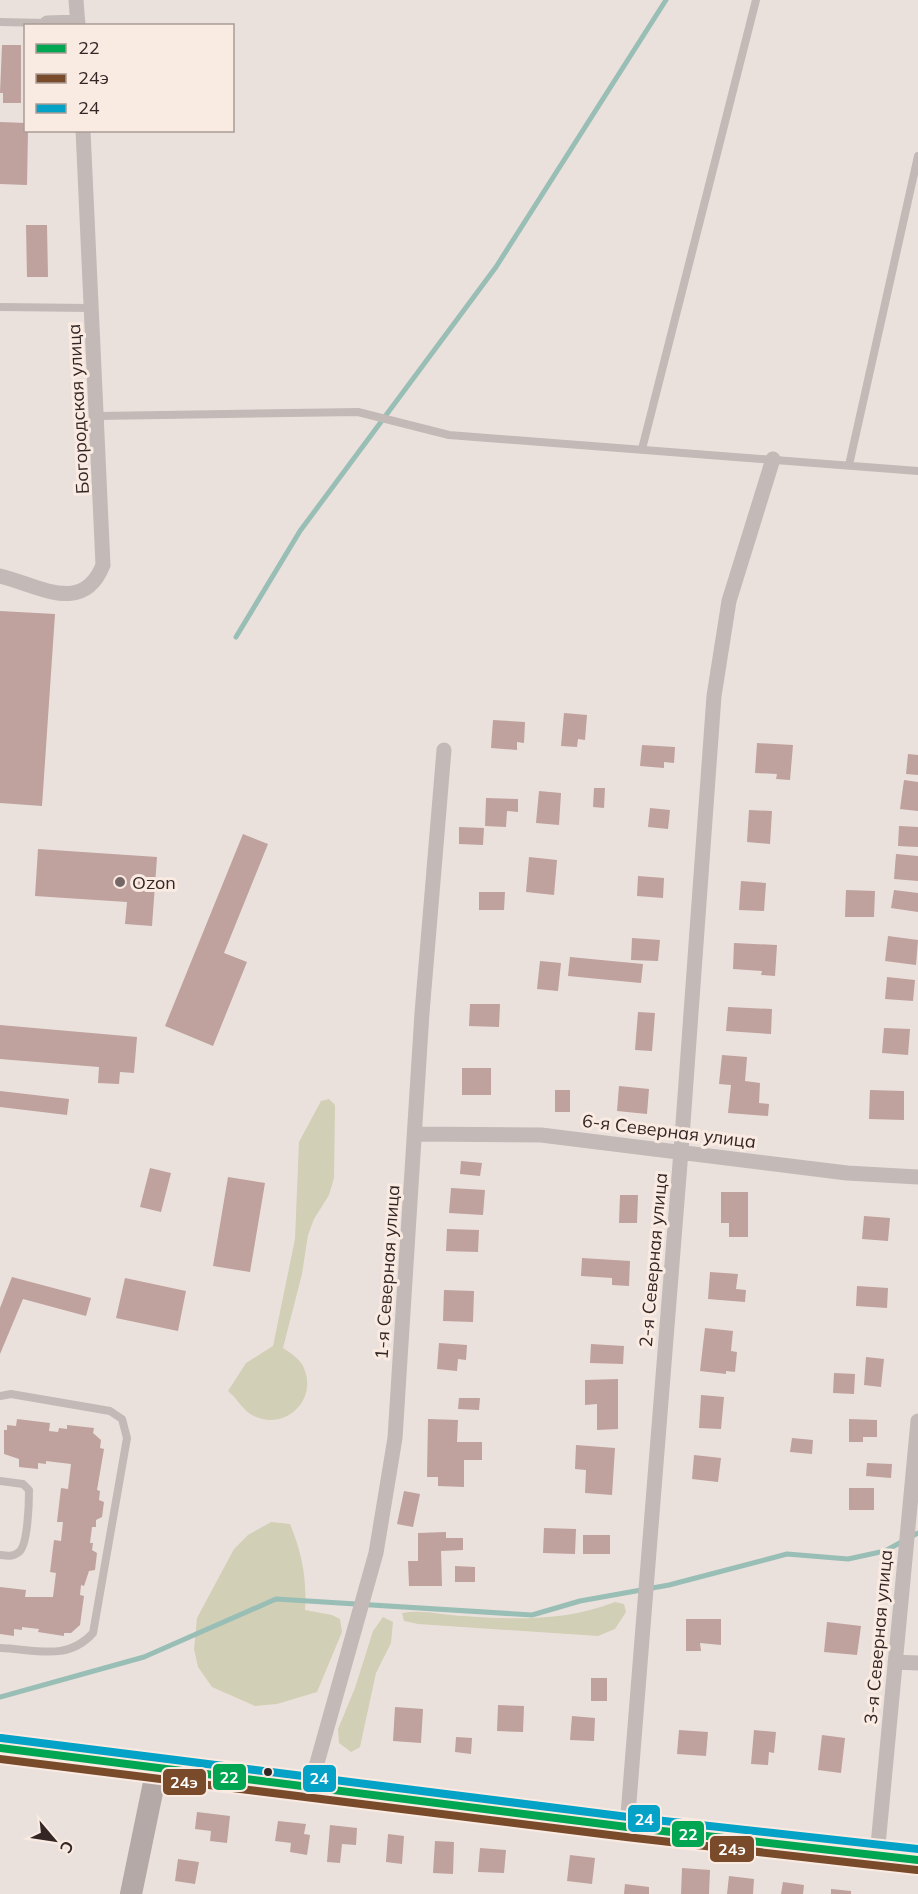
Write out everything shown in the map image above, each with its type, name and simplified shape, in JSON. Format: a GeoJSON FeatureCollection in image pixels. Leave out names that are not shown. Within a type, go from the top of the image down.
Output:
{"type":"FeatureCollection","features":[{"type":"Feature","properties":{"kind":"highway"},"geometry":{"type":"LineString","coordinates":[[0,1748],[627,1827],[918,1860]]}},
{"type":"Feature","properties":{"kind":"street"},"geometry":{"type":"LineString","coordinates":[[48,23],[78,24],[76,0]]}},
{"type":"Feature","properties":{"kind":"street","name":"Богородская улица"},"geometry":{"type":"LineString","coordinates":[[0,576],[38,588],[73,594],[90,586],[99,575],[103,565],[104,540],[83,132]]}},
{"type":"Feature","properties":{"kind":"street","name":"2-я Северная улица"},"geometry":{"type":"LineString","coordinates":[[627,1827],[681,1150],[714,696],[729,601],[773,459]]}},
{"type":"Feature","properties":{"kind":"street","name":"1-я Северная улица"},"geometry":{"type":"LineString","coordinates":[[310,1788],[376,1553],[395,1438],[444,750]]}},
{"type":"Feature","properties":{"kind":"street","name":"6-я Северная улица"},"geometry":{"type":"LineString","coordinates":[[416,1134],[541,1135],[681,1150],[847,1173],[918,1177]]}},
{"type":"Feature","properties":{"kind":"street","name":"3-я Северная улица"},"geometry":{"type":"LineString","coordinates":[[877,1856],[895,1662],[914,1505],[918,1421]]}},
{"type":"Feature","properties":{"kind":"street"},"geometry":{"type":"LineString","coordinates":[[895,1662],[918,1664]]}},
{"type":"Feature","properties":{"kind":"street"},"geometry":{"type":"LineString","coordinates":[[130,1894],[157,1768]]}},
{"type":"Feature","properties":{"kind":"lane"},"geometry":{"type":"LineString","coordinates":[[642,449],[756,0]]}},
{"type":"Feature","properties":{"kind":"lane"},"geometry":{"type":"LineString","coordinates":[[0,22],[48,23]]}},
{"type":"Feature","properties":{"kind":"lane"},"geometry":{"type":"LineString","coordinates":[[849,465],[918,156]]}},
{"type":"Feature","properties":{"kind":"lane"},"geometry":{"type":"LineString","coordinates":[[0,307],[92,308]]}},
{"type":"Feature","properties":{"kind":"lane"},"geometry":{"type":"LineString","coordinates":[[98,416],[358,412],[449,435],[918,471]]}},
{"type":"Feature","properties":{"kind":"lane"},"geometry":{"type":"LineString","coordinates":[[0,1396],[11,1394],[110,1411],[122,1419],[127,1438],[93,1633],[82,1645],[70,1651],[0,1648]]}},
{"type":"Feature","properties":{"kind":"lane"},"geometry":{"type":"LineString","coordinates":[[0,1481],[23,1484],[29,1490],[30,1505],[23,1547],[18,1553],[10,1556],[0,1555]]}},
{"type":"Feature","properties":{"kind":"shaded area"},"geometry":{"type":"Polygon","coordinates":[[[329,1099],[335,1105],[334,1178],[329,1195],[314,1219],[308,1235],[302,1274],[283,1348],[304,1367],[307,1382],[306,1393],[302,1402],[287,1416],[277,1420],[266,1420],[250,1414],[228,1391],[246,1363],[273,1346],[295,1239],[299,1142],[321,1101],[329,1099]]]}},
{"type":"Feature","properties":{"kind":"shaded area"},"geometry":{"type":"Polygon","coordinates":[[[271,1522],[290,1524],[301,1556],[305,1610],[332,1615],[340,1619],[342,1632],[317,1692],[277,1704],[255,1706],[212,1687],[198,1667],[194,1649],[197,1618],[234,1549],[248,1535],[271,1522]]]}},
{"type":"Feature","properties":{"kind":"shaded area"},"geometry":{"type":"Polygon","coordinates":[[[615,1602],[624,1604],[626,1612],[615,1629],[598,1636],[418,1624],[404,1621],[402,1613],[540,1618],[578,1613],[615,1602]]]}},
{"type":"Feature","properties":{"kind":"shaded area"},"geometry":{"type":"Polygon","coordinates":[[[383,1617],[393,1622],[391,1643],[376,1673],[360,1747],[351,1752],[339,1743],[338,1729],[355,1688],[373,1631],[383,1617]]]}},
{"type":"Feature","properties":{"kind":"building"},"geometry":{"type":"Polygon","coordinates":[[[2,45],[21,45],[21,103],[3,103],[3,93],[0,93],[2,45]]]}},
{"type":"Feature","properties":{"kind":"building"},"geometry":{"type":"Polygon","coordinates":[[[0,122],[24,123],[24,132],[28,132],[27,185],[0,184],[0,122]]]}},
{"type":"Feature","properties":{"kind":"building"},"geometry":{"type":"Polygon","coordinates":[[[26,225],[47,225],[48,277],[27,277],[26,225]]]}},
{"type":"Feature","properties":{"kind":"building"},"geometry":{"type":"Polygon","coordinates":[[[0,611],[55,614],[42,806],[0,803],[0,611]]]}},
{"type":"Feature","properties":{"kind":"building"},"geometry":{"type":"Polygon","coordinates":[[[564,713],[587,715],[585,740],[578,739],[577,747],[561,746],[564,713]]]}},
{"type":"Feature","properties":{"kind":"building"},"geometry":{"type":"Polygon","coordinates":[[[493,720],[525,722],[524,743],[517,742],[517,750],[491,748],[493,720]]]}},
{"type":"Feature","properties":{"kind":"building"},"geometry":{"type":"Polygon","coordinates":[[[757,743],[793,745],[790,780],[776,779],[777,774],[755,773],[757,743]]]}},
{"type":"Feature","properties":{"kind":"building"},"geometry":{"type":"Polygon","coordinates":[[[642,745],[675,747],[674,763],[664,762],[664,768],[640,766],[642,745]]]}},
{"type":"Feature","properties":{"kind":"building"},"geometry":{"type":"Polygon","coordinates":[[[908,754],[918,755],[918,775],[906,774],[908,754]]]}},
{"type":"Feature","properties":{"kind":"building"},"geometry":{"type":"Polygon","coordinates":[[[904,780],[918,782],[918,811],[900,809],[904,780]]]}},
{"type":"Feature","properties":{"kind":"building"},"geometry":{"type":"Polygon","coordinates":[[[594,788],[605,788],[604,808],[593,807],[594,788]]]}},
{"type":"Feature","properties":{"kind":"building"},"geometry":{"type":"Polygon","coordinates":[[[539,791],[561,793],[559,825],[536,823],[539,791]]]}},
{"type":"Feature","properties":{"kind":"building"},"geometry":{"type":"Polygon","coordinates":[[[486,798],[518,799],[518,812],[507,811],[506,827],[485,826],[486,798]]]}},
{"type":"Feature","properties":{"kind":"building"},"geometry":{"type":"Polygon","coordinates":[[[650,808],[670,810],[668,829],[648,827],[650,808]]]}},
{"type":"Feature","properties":{"kind":"building"},"geometry":{"type":"Polygon","coordinates":[[[749,810],[772,811],[770,844],[747,842],[749,810]]]}},
{"type":"Feature","properties":{"kind":"building"},"geometry":{"type":"Polygon","coordinates":[[[899,826],[918,827],[918,847],[898,846],[899,826]]]}},
{"type":"Feature","properties":{"kind":"building"},"geometry":{"type":"Polygon","coordinates":[[[459,827],[484,828],[483,845],[459,844],[459,827]]]}},
{"type":"Feature","properties":{"kind":"building"},"geometry":{"type":"Polygon","coordinates":[[[243,834],[268,844],[224,953],[247,962],[213,1046],[165,1026],[243,834]]]}},
{"type":"Feature","properties":{"kind":"building"},"geometry":{"type":"Polygon","coordinates":[[[38,849],[157,857],[152,926],[125,924],[127,902],[35,896],[38,849]]]}},
{"type":"Feature","properties":{"kind":"building"},"geometry":{"type":"Polygon","coordinates":[[[896,854],[918,856],[918,881],[894,879],[896,854]]]}},
{"type":"Feature","properties":{"kind":"building"},"geometry":{"type":"Polygon","coordinates":[[[529,857],[557,860],[554,895],[526,892],[529,857]]]}},
{"type":"Feature","properties":{"kind":"building"},"geometry":{"type":"Polygon","coordinates":[[[638,876],[664,878],[663,898],[637,896],[638,876]]]}},
{"type":"Feature","properties":{"kind":"building"},"geometry":{"type":"Polygon","coordinates":[[[741,881],[766,883],[764,911],[739,910],[741,881]]]}},
{"type":"Feature","properties":{"kind":"building"},"geometry":{"type":"Polygon","coordinates":[[[846,890],[875,891],[874,917],[845,917],[846,890]]]}},
{"type":"Feature","properties":{"kind":"building"},"geometry":{"type":"Polygon","coordinates":[[[894,890],[918,893],[918,912],[891,908],[894,890]]]}},
{"type":"Feature","properties":{"kind":"building"},"geometry":{"type":"Polygon","coordinates":[[[479,892],[505,892],[504,910],[479,910],[479,892]]]}},
{"type":"Feature","properties":{"kind":"building"},"geometry":{"type":"Polygon","coordinates":[[[888,936],[918,940],[916,965],[885,961],[888,936]]]}},
{"type":"Feature","properties":{"kind":"building"},"geometry":{"type":"Polygon","coordinates":[[[632,938],[660,940],[658,961],[631,960],[632,938]]]}},
{"type":"Feature","properties":{"kind":"building"},"geometry":{"type":"Polygon","coordinates":[[[734,943],[777,945],[775,976],[761,975],[762,971],[733,969],[734,943]]]}},
{"type":"Feature","properties":{"kind":"building"},"geometry":{"type":"Polygon","coordinates":[[[570,957],[643,964],[641,983],[568,976],[570,957]]]}},
{"type":"Feature","properties":{"kind":"building"},"geometry":{"type":"Polygon","coordinates":[[[540,961],[561,963],[558,991],[537,989],[540,961]]]}},
{"type":"Feature","properties":{"kind":"building"},"geometry":{"type":"Polygon","coordinates":[[[887,977],[915,980],[913,1001],[885,999],[887,977]]]}},
{"type":"Feature","properties":{"kind":"building"},"geometry":{"type":"Polygon","coordinates":[[[470,1004],[500,1004],[499,1027],[469,1026],[470,1004]]]}},
{"type":"Feature","properties":{"kind":"building"},"geometry":{"type":"Polygon","coordinates":[[[728,1007],[772,1009],[771,1034],[726,1031],[728,1007]]]}},
{"type":"Feature","properties":{"kind":"building"},"geometry":{"type":"Polygon","coordinates":[[[638,1012],[655,1013],[652,1051],[635,1050],[638,1012]]]}},
{"type":"Feature","properties":{"kind":"building"},"geometry":{"type":"Polygon","coordinates":[[[0,1025],[137,1037],[134,1073],[120,1072],[119,1084],[98,1083],[99,1067],[0,1059],[0,1025]]]}},
{"type":"Feature","properties":{"kind":"building"},"geometry":{"type":"Polygon","coordinates":[[[884,1028],[910,1029],[908,1055],[882,1053],[884,1028]]]}},
{"type":"Feature","properties":{"kind":"building"},"geometry":{"type":"Polygon","coordinates":[[[722,1055],[747,1057],[745,1081],[760,1083],[759,1103],[769,1104],[768,1116],[728,1113],[731,1085],[719,1084],[722,1055]]]}},
{"type":"Feature","properties":{"kind":"building"},"geometry":{"type":"Polygon","coordinates":[[[462,1068],[491,1068],[491,1095],[462,1095],[462,1068]]]}},
{"type":"Feature","properties":{"kind":"building"},"geometry":{"type":"Polygon","coordinates":[[[619,1086],[649,1089],[647,1114],[617,1111],[619,1086]]]}},
{"type":"Feature","properties":{"kind":"building"},"geometry":{"type":"Polygon","coordinates":[[[555,1090],[570,1090],[570,1112],[555,1112],[555,1090]]]}},
{"type":"Feature","properties":{"kind":"building"},"geometry":{"type":"Polygon","coordinates":[[[870,1090],[904,1091],[904,1120],[869,1119],[870,1090]]]}},
{"type":"Feature","properties":{"kind":"building"},"geometry":{"type":"Polygon","coordinates":[[[0,1091],[69,1099],[67,1115],[0,1107],[0,1091]]]}},
{"type":"Feature","properties":{"kind":"building"},"geometry":{"type":"Polygon","coordinates":[[[461,1161],[482,1163],[480,1176],[460,1174],[461,1161]]]}},
{"type":"Feature","properties":{"kind":"building"},"geometry":{"type":"Polygon","coordinates":[[[150,1168],[171,1173],[161,1212],[140,1207],[150,1168]]]}},
{"type":"Feature","properties":{"kind":"building"},"geometry":{"type":"Polygon","coordinates":[[[228,1177],[265,1183],[250,1272],[213,1266],[228,1177]]]}},
{"type":"Feature","properties":{"kind":"building"},"geometry":{"type":"Polygon","coordinates":[[[451,1188],[485,1190],[483,1215],[449,1213],[451,1188]]]}},
{"type":"Feature","properties":{"kind":"building"},"geometry":{"type":"Polygon","coordinates":[[[721,1192],[748,1192],[748,1237],[729,1237],[729,1223],[721,1223],[721,1192]]]}},
{"type":"Feature","properties":{"kind":"building"},"geometry":{"type":"Polygon","coordinates":[[[620,1195],[638,1195],[637,1223],[619,1223],[620,1195]]]}},
{"type":"Feature","properties":{"kind":"building"},"geometry":{"type":"Polygon","coordinates":[[[864,1216],[890,1218],[888,1241],[862,1239],[864,1216]]]}},
{"type":"Feature","properties":{"kind":"building"},"geometry":{"type":"Polygon","coordinates":[[[447,1229],[479,1230],[478,1252],[446,1251],[447,1229]]]}},
{"type":"Feature","properties":{"kind":"building"},"geometry":{"type":"Polygon","coordinates":[[[582,1258],[630,1261],[629,1286],[612,1285],[612,1278],[581,1276],[582,1258]]]}},
{"type":"Feature","properties":{"kind":"building"},"geometry":{"type":"Polygon","coordinates":[[[710,1272],[738,1274],[736,1289],[746,1290],[745,1302],[708,1299],[710,1272]]]}},
{"type":"Feature","properties":{"kind":"building"},"geometry":{"type":"Polygon","coordinates":[[[12,1277],[91,1298],[86,1316],[23,1299],[0,1354],[0,1308],[12,1277]]]}},
{"type":"Feature","properties":{"kind":"building"},"geometry":{"type":"Polygon","coordinates":[[[125,1278],[186,1291],[178,1331],[116,1318],[125,1278]]]}},
{"type":"Feature","properties":{"kind":"building"},"geometry":{"type":"Polygon","coordinates":[[[857,1286],[888,1288],[887,1308],[856,1306],[857,1286]]]}},
{"type":"Feature","properties":{"kind":"building"},"geometry":{"type":"Polygon","coordinates":[[[444,1290],[474,1291],[473,1322],[443,1321],[444,1290]]]}},
{"type":"Feature","properties":{"kind":"building"},"geometry":{"type":"Polygon","coordinates":[[[705,1328],[733,1331],[731,1351],[737,1352],[735,1372],[726,1371],[726,1374],[700,1371],[705,1328]]]}},
{"type":"Feature","properties":{"kind":"building"},"geometry":{"type":"Polygon","coordinates":[[[439,1343],[467,1345],[466,1360],[458,1359],[457,1371],[437,1369],[439,1343]]]}},
{"type":"Feature","properties":{"kind":"building"},"geometry":{"type":"Polygon","coordinates":[[[591,1344],[624,1346],[623,1364],[590,1363],[591,1344]]]}},
{"type":"Feature","properties":{"kind":"building"},"geometry":{"type":"Polygon","coordinates":[[[866,1357],[884,1359],[881,1387],[864,1385],[866,1357]]]}},
{"type":"Feature","properties":{"kind":"building"},"geometry":{"type":"Polygon","coordinates":[[[834,1373],[855,1374],[854,1394],[833,1393],[834,1373]]]}},
{"type":"Feature","properties":{"kind":"building"},"geometry":{"type":"Polygon","coordinates":[[[618,1379],[618,1429],[597,1430],[597,1404],[585,1405],[585,1380],[618,1379]]]}},
{"type":"Feature","properties":{"kind":"building"},"geometry":{"type":"Polygon","coordinates":[[[701,1395],[724,1397],[721,1429],[699,1428],[701,1395]]]}},
{"type":"Feature","properties":{"kind":"building"},"geometry":{"type":"Polygon","coordinates":[[[459,1398],[480,1398],[479,1410],[458,1409],[459,1398]]]}},
{"type":"Feature","properties":{"kind":"building"},"geometry":{"type":"Polygon","coordinates":[[[17,1419],[50,1423],[49,1431],[58,1432],[59,1428],[67,1429],[67,1425],[94,1428],[93,1433],[101,1440],[100,1448],[104,1449],[97,1490],[100,1491],[99,1500],[104,1502],[102,1517],[96,1520],[96,1527],[92,1527],[90,1543],[93,1543],[92,1550],[97,1553],[95,1570],[89,1571],[84,1586],[81,1585],[80,1595],[84,1596],[80,1625],[71,1633],[64,1633],[64,1636],[22,1627],[22,1630],[14,1629],[14,1636],[0,1634],[0,1587],[26,1590],[25,1597],[53,1597],[56,1573],[50,1572],[54,1540],[61,1541],[63,1522],[57,1522],[61,1488],[68,1489],[71,1464],[46,1461],[46,1464],[38,1463],[38,1469],[19,1467],[19,1459],[4,1454],[4,1430],[7,1430],[7,1425],[16,1426],[17,1419]]]}},
{"type":"Feature","properties":{"kind":"building"},"geometry":{"type":"Polygon","coordinates":[[[428,1419],[458,1420],[457,1442],[482,1442],[482,1460],[464,1460],[464,1487],[438,1486],[438,1477],[427,1477],[428,1419]]]}},
{"type":"Feature","properties":{"kind":"building"},"geometry":{"type":"Polygon","coordinates":[[[849,1419],[877,1420],[877,1437],[863,1437],[863,1442],[849,1442],[849,1419]]]}},
{"type":"Feature","properties":{"kind":"building"},"geometry":{"type":"Polygon","coordinates":[[[792,1438],[813,1440],[812,1454],[790,1452],[792,1438]]]}},
{"type":"Feature","properties":{"kind":"building"},"geometry":{"type":"Polygon","coordinates":[[[576,1445],[615,1448],[612,1495],[585,1493],[586,1470],[575,1469],[576,1445]]]}},
{"type":"Feature","properties":{"kind":"building"},"geometry":{"type":"Polygon","coordinates":[[[694,1455],[721,1458],[718,1482],[692,1479],[694,1455]]]}},
{"type":"Feature","properties":{"kind":"building"},"geometry":{"type":"Polygon","coordinates":[[[867,1463],[892,1464],[891,1478],[866,1476],[867,1463]]]}},
{"type":"Feature","properties":{"kind":"building"},"geometry":{"type":"Polygon","coordinates":[[[849,1488],[874,1488],[874,1510],[849,1510],[849,1488]]]}},
{"type":"Feature","properties":{"kind":"building"},"geometry":{"type":"Polygon","coordinates":[[[404,1491],[420,1494],[413,1527],[397,1524],[404,1491]]]}},
{"type":"Feature","properties":{"kind":"building"},"geometry":{"type":"Polygon","coordinates":[[[544,1528],[576,1529],[575,1554],[543,1553],[544,1528]]]}},
{"type":"Feature","properties":{"kind":"building"},"geometry":{"type":"Polygon","coordinates":[[[446,1532],[446,1538],[463,1538],[463,1550],[441,1551],[442,1586],[409,1586],[408,1561],[418,1561],[418,1533],[446,1532]]]}},
{"type":"Feature","properties":{"kind":"building"},"geometry":{"type":"Polygon","coordinates":[[[583,1535],[610,1535],[610,1554],[583,1554],[583,1535]]]}},
{"type":"Feature","properties":{"kind":"building"},"geometry":{"type":"Polygon","coordinates":[[[455,1566],[475,1567],[475,1582],[455,1582],[455,1566]]]}},
{"type":"Feature","properties":{"kind":"building"},"geometry":{"type":"Polygon","coordinates":[[[686,1619],[721,1619],[721,1645],[700,1643],[701,1651],[686,1651],[686,1619]]]}},
{"type":"Feature","properties":{"kind":"building"},"geometry":{"type":"Polygon","coordinates":[[[827,1622],[861,1626],[857,1655],[824,1652],[827,1622]]]}},
{"type":"Feature","properties":{"kind":"building"},"geometry":{"type":"Polygon","coordinates":[[[591,1678],[607,1678],[607,1701],[591,1701],[591,1678]]]}},
{"type":"Feature","properties":{"kind":"building"},"geometry":{"type":"Polygon","coordinates":[[[498,1705],[524,1706],[523,1732],[497,1731],[498,1705]]]}},
{"type":"Feature","properties":{"kind":"building"},"geometry":{"type":"Polygon","coordinates":[[[395,1707],[423,1709],[421,1743],[393,1741],[395,1707]]]}},
{"type":"Feature","properties":{"kind":"building"},"geometry":{"type":"Polygon","coordinates":[[[572,1716],[595,1718],[594,1741],[570,1740],[572,1716]]]}},
{"type":"Feature","properties":{"kind":"building"},"geometry":{"type":"Polygon","coordinates":[[[679,1730],[708,1732],[706,1756],[677,1754],[679,1730]]]}},
{"type":"Feature","properties":{"kind":"building"},"geometry":{"type":"Polygon","coordinates":[[[754,1730],[776,1732],[774,1753],[769,1752],[768,1765],[751,1764],[754,1730]]]}},
{"type":"Feature","properties":{"kind":"building"},"geometry":{"type":"Polygon","coordinates":[[[822,1735],[845,1738],[841,1773],[818,1770],[822,1735]]]}},
{"type":"Feature","properties":{"kind":"building"},"geometry":{"type":"Polygon","coordinates":[[[456,1737],[472,1738],[471,1754],[455,1752],[456,1737]]]}},
{"type":"Feature","properties":{"kind":"building"},"geometry":{"type":"Polygon","coordinates":[[[197,1812],[230,1816],[227,1843],[210,1841],[211,1831],[195,1829],[197,1812]]]}},
{"type":"Feature","properties":{"kind":"building"},"geometry":{"type":"Polygon","coordinates":[[[278,1821],[306,1824],[304,1834],[310,1835],[307,1855],[290,1852],[291,1843],[275,1841],[278,1821]]]}},
{"type":"Feature","properties":{"kind":"building"},"geometry":{"type":"Polygon","coordinates":[[[330,1825],[357,1828],[356,1845],[342,1844],[340,1863],[327,1862],[330,1825]]]}},
{"type":"Feature","properties":{"kind":"building"},"geometry":{"type":"Polygon","coordinates":[[[388,1834],[404,1836],[402,1864],[386,1862],[388,1834]]]}},
{"type":"Feature","properties":{"kind":"building"},"geometry":{"type":"Polygon","coordinates":[[[435,1841],[454,1842],[453,1874],[433,1873],[435,1841]]]}},
{"type":"Feature","properties":{"kind":"building"},"geometry":{"type":"Polygon","coordinates":[[[480,1848],[506,1850],[504,1873],[478,1872],[480,1848]]]}},
{"type":"Feature","properties":{"kind":"building"},"geometry":{"type":"Polygon","coordinates":[[[570,1855],[595,1858],[592,1884],[567,1881],[570,1855]]]}},
{"type":"Feature","properties":{"kind":"building"},"geometry":{"type":"Polygon","coordinates":[[[178,1859],[199,1862],[195,1884],[175,1881],[178,1859]]]}},
{"type":"Feature","properties":{"kind":"building"},"geometry":{"type":"Polygon","coordinates":[[[682,1868],[710,1870],[709,1894],[681,1894],[682,1868]]]}},
{"type":"Feature","properties":{"kind":"building"},"geometry":{"type":"Polygon","coordinates":[[[729,1876],[754,1879],[753,1894],[727,1894],[729,1876]]]}},
{"type":"Feature","properties":{"kind":"building"},"geometry":{"type":"Polygon","coordinates":[[[783,1882],[804,1885],[803,1894],[781,1894],[783,1882]]]}},
{"type":"Feature","properties":{"kind":"building"},"geometry":{"type":"Polygon","coordinates":[[[625,1884],[649,1887],[649,1894],[624,1894],[625,1884]]]}},
{"type":"Feature","properties":{"kind":"building"},"geometry":{"type":"Polygon","coordinates":[[[831,1889],[851,1891],[851,1894],[831,1894],[831,1889]]]}},
{"type":"Feature","properties":{"kind":"waterway"},"geometry":{"type":"LineString","coordinates":[[236,637],[300,531],[496,267],[666,0]]}},
{"type":"Feature","properties":{"kind":"waterway"},"geometry":{"type":"LineString","coordinates":[[0,1697],[144,1657],[276,1599],[532,1615],[580,1601],[669,1585],[787,1554],[848,1559],[885,1551],[918,1533]]}},
{"type":"Feature","properties":{"kind":"transit line","name":"24"},"geometry":{"type":"LineString","coordinates":[[1,1738],[628,1817],[918,1849]]}},
{"type":"Feature","properties":{"kind":"transit line","name":"22"},"geometry":{"type":"LineString","coordinates":[[0,1748],[627,1827],[918,1860]]}},
{"type":"Feature","properties":{"kind":"transit line","name":"24э"},"geometry":{"type":"LineString","coordinates":[[0,1759],[626,1837],[917,1870]]}},
{"type":"Feature","properties":{"kind":"place","name":"Ozon"},"geometry":{"type":"Point","coordinates":[120,882]}}]}
